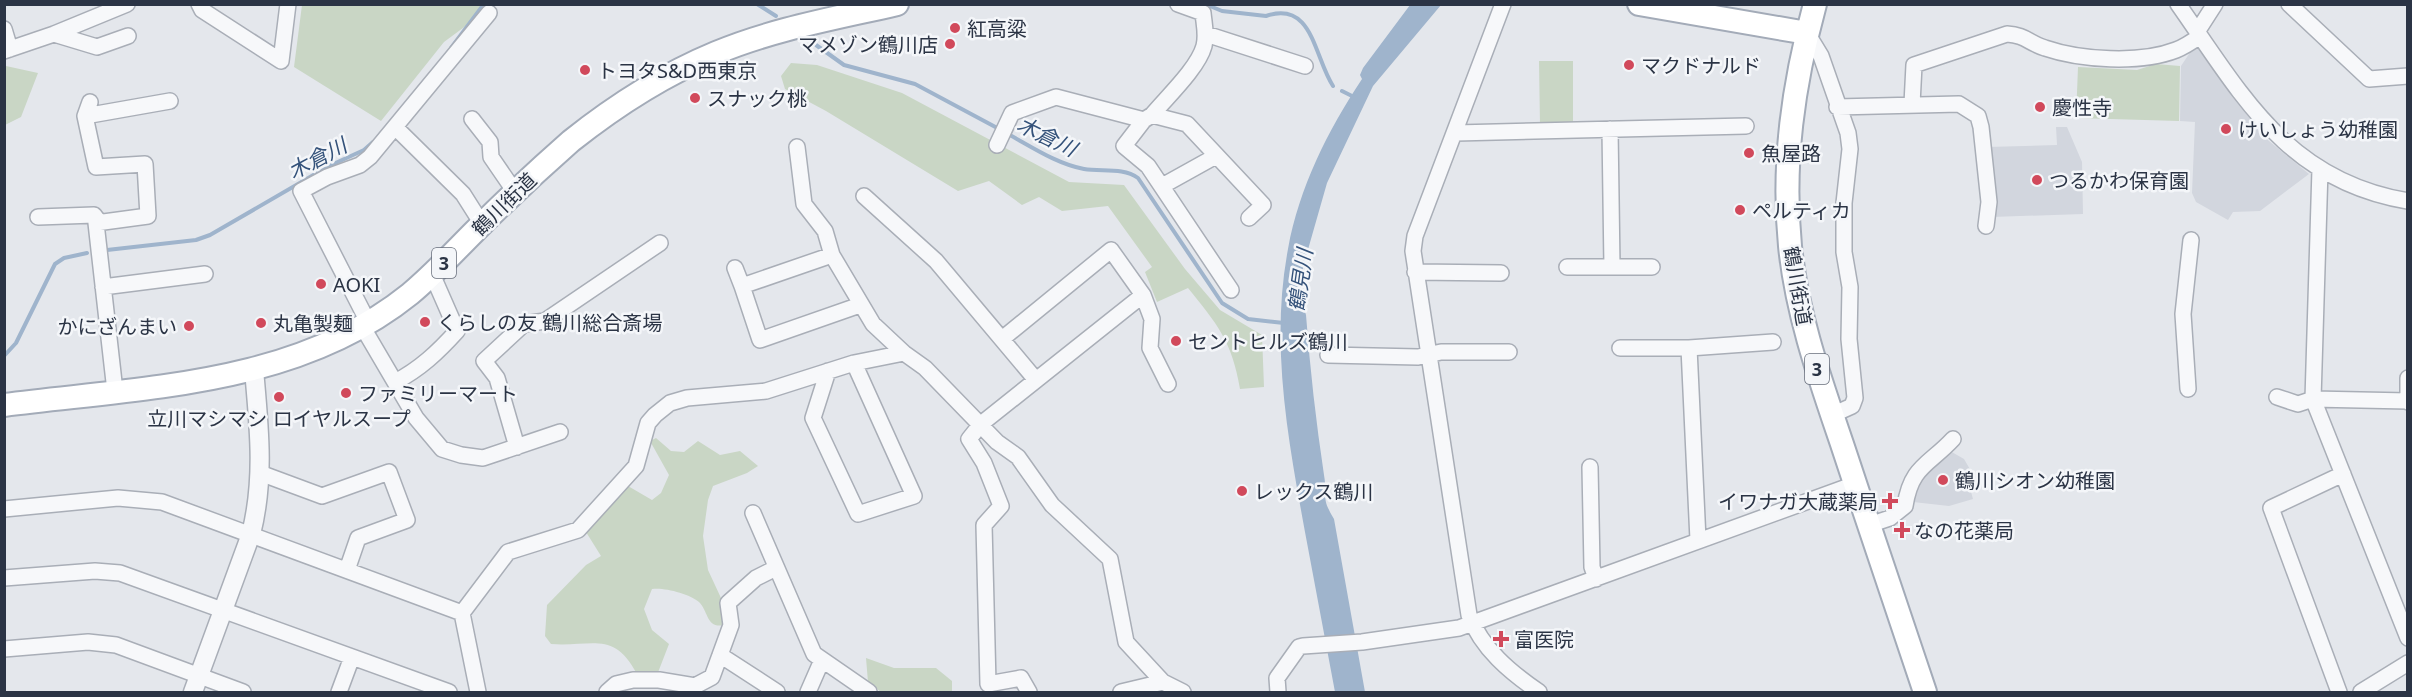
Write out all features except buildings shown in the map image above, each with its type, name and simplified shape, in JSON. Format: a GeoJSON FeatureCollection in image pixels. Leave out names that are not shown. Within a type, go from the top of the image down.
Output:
{"type":"FeatureCollection","features":[{"type":"Feature","properties":{"kind":"main road","name":"鶴川街道"},"geometry":{"type":"LineString","coordinates":[[4,405],[254,370],[318,349],[365,324],[410,294],[515,192],[599,119],[657,82],[716,53],[835,11],[897,4]]}},
{"type":"Feature","properties":{"kind":"main road","name":"鶴川街道"},"geometry":{"type":"LineString","coordinates":[[1815,4],[1789,126],[1788,218],[1800,305],[1832,415],[1925,693]]}},
{"type":"Feature","properties":{"kind":"main road"},"geometry":{"type":"LineString","coordinates":[[1649,5],[1807,33]]}},
{"type":"Feature","properties":{"kind":"street"},"geometry":{"type":"LineString","coordinates":[[4,29],[7,50],[54,34],[127,4]]}},
{"type":"Feature","properties":{"kind":"street"},"geometry":{"type":"LineString","coordinates":[[199,4],[202,10],[281,61],[288,4]]}},
{"type":"Feature","properties":{"kind":"street"},"geometry":{"type":"LineString","coordinates":[[1178,4],[1203,13],[1206,34],[1199,58],[1125,146],[1148,166],[1231,290]]}},
{"type":"Feature","properties":{"kind":"street"},"geometry":{"type":"LineString","coordinates":[[1503,4],[1413,245],[1428,355],[1472,624],[1492,653],[1515,676],[1539,693]]}},
{"type":"Feature","properties":{"kind":"street"},"geometry":{"type":"LineString","coordinates":[[2178,4],[2266,126],[2299,156],[2320,169],[2368,191],[2408,201]]}},
{"type":"Feature","properties":{"kind":"street"},"geometry":{"type":"LineString","coordinates":[[1912,104],[1914,64],[2007,34],[2022,35],[2042,48],[2084,58],[2123,59],[2175,50],[2199,34],[2215,4]]}},
{"type":"Feature","properties":{"kind":"street"},"geometry":{"type":"LineString","coordinates":[[2289,4],[2369,79],[2408,76]]}},
{"type":"Feature","properties":{"kind":"street"},"geometry":{"type":"LineString","coordinates":[[489,13],[396,128],[360,165],[327,177],[301,191],[395,382],[416,418],[442,449],[461,456],[483,458],[560,432]]}},
{"type":"Feature","properties":{"kind":"street"},"geometry":{"type":"LineString","coordinates":[[1807,33],[1821,56],[1848,133],[1850,149],[1844,203],[1844,252],[1850,287],[1849,339],[1855,398],[1852,406],[1832,415]]}},
{"type":"Feature","properties":{"kind":"street"},"geometry":{"type":"LineString","coordinates":[[54,34],[97,47],[128,36]]}},
{"type":"Feature","properties":{"kind":"street"},"geometry":{"type":"LineString","coordinates":[[1206,34],[1305,66]]}},
{"type":"Feature","properties":{"kind":"street"},"geometry":{"type":"LineString","coordinates":[[999,142],[1012,113],[1056,97],[1187,124],[1263,205],[1249,218]]}},
{"type":"Feature","properties":{"kind":"street"},"geometry":{"type":"LineString","coordinates":[[1837,107],[1959,104],[1978,116],[1989,202],[1986,226]]}},
{"type":"Feature","properties":{"kind":"street"},"geometry":{"type":"LineString","coordinates":[[114,391],[96,223],[148,216],[145,164],[96,167],[88,109],[163,106]]}},
{"type":"Feature","properties":{"kind":"street"},"geometry":{"type":"LineString","coordinates":[[472,119],[492,133],[491,157],[515,192]]}},
{"type":"Feature","properties":{"kind":"street"},"geometry":{"type":"LineString","coordinates":[[1456,133],[1746,126]]}},
{"type":"Feature","properties":{"kind":"street"},"geometry":{"type":"LineString","coordinates":[[396,128],[463,194],[482,224]]}},
{"type":"Feature","properties":{"kind":"street"},"geometry":{"type":"LineString","coordinates":[[1610,129],[1612,267]]}},
{"type":"Feature","properties":{"kind":"street"},"geometry":{"type":"LineString","coordinates":[[797,147],[804,204],[825,231],[832,255],[873,324],[904,353],[925,368],[997,442],[1018,457],[1052,506],[1110,559],[1126,642],[1163,682],[1183,693]]}},
{"type":"Feature","properties":{"kind":"street"},"geometry":{"type":"LineString","coordinates":[[1162,186],[1216,156]]}},
{"type":"Feature","properties":{"kind":"street"},"geometry":{"type":"LineString","coordinates":[[2320,169],[2313,399],[2408,638]]}},
{"type":"Feature","properties":{"kind":"street"},"geometry":{"type":"LineString","coordinates":[[864,196],[936,261],[1036,380]]}},
{"type":"Feature","properties":{"kind":"street"},"geometry":{"type":"LineString","coordinates":[[38,217],[94,215],[100,223]]}},
{"type":"Feature","properties":{"kind":"street"},"geometry":{"type":"LineString","coordinates":[[2188,389],[2183,314],[2192,240]]}},
{"type":"Feature","properties":{"kind":"street"},"geometry":{"type":"LineString","coordinates":[[517,447],[497,378],[484,361],[524,324],[545,321],[660,243]]}},
{"type":"Feature","properties":{"kind":"street"},"geometry":{"type":"LineString","coordinates":[[1002,339],[1111,250],[1143,294],[1152,319],[1150,348],[1168,384]]}},
{"type":"Feature","properties":{"kind":"street"},"geometry":{"type":"LineString","coordinates":[[742,286],[832,255]]}},
{"type":"Feature","properties":{"kind":"street"},"geometry":{"type":"LineString","coordinates":[[1567,267],[1652,267]]}},
{"type":"Feature","properties":{"kind":"street"},"geometry":{"type":"LineString","coordinates":[[735,268],[760,340],[860,305]]}},
{"type":"Feature","properties":{"kind":"street"},"geometry":{"type":"LineString","coordinates":[[1416,272],[1501,273]]}},
{"type":"Feature","properties":{"kind":"street"},"geometry":{"type":"LineString","coordinates":[[103,287],[205,274]]}},
{"type":"Feature","properties":{"kind":"street"},"geometry":{"type":"LineString","coordinates":[[395,382],[414,372],[440,351],[457,331],[432,274]]}},
{"type":"Feature","properties":{"kind":"street"},"geometry":{"type":"LineString","coordinates":[[1029,693],[1021,678],[988,684],[984,525],[1001,506],[984,463],[969,439],[981,424],[1143,294]]}},
{"type":"Feature","properties":{"kind":"street"},"geometry":{"type":"LineString","coordinates":[[1620,348],[1689,348],[1773,342]]}},
{"type":"Feature","properties":{"kind":"street"},"geometry":{"type":"LineString","coordinates":[[1689,348],[1698,540]]}},
{"type":"Feature","properties":{"kind":"street"},"geometry":{"type":"LineString","coordinates":[[1328,356],[1418,357],[1441,352],[1509,352]]}},
{"type":"Feature","properties":{"kind":"street"},"geometry":{"type":"LineString","coordinates":[[478,693],[462,613],[501,558],[508,552],[578,530],[636,466],[648,423],[670,403],[687,398],[766,392],[854,363],[904,353]]}},
{"type":"Feature","properties":{"kind":"street"},"geometry":{"type":"LineString","coordinates":[[828,371],[813,418],[858,514],[914,496],[854,363]]}},
{"type":"Feature","properties":{"kind":"street"},"geometry":{"type":"LineString","coordinates":[[196,684],[251,534],[258,507],[260,433],[254,370]]}},
{"type":"Feature","properties":{"kind":"street"},"geometry":{"type":"LineString","coordinates":[[2277,397],[2298,404],[2313,399],[2407,401],[2408,378]]}},
{"type":"Feature","properties":{"kind":"street"},"geometry":{"type":"LineString","coordinates":[[1869,525],[1890,518],[1905,506],[1908,484],[1929,458],[1953,439]]}},
{"type":"Feature","properties":{"kind":"street"},"geometry":{"type":"LineString","coordinates":[[1590,467],[1592,567],[1596,579]]}},
{"type":"Feature","properties":{"kind":"street"},"geometry":{"type":"LineString","coordinates":[[260,474],[322,496],[389,472],[407,520],[358,538],[347,570]]}},
{"type":"Feature","properties":{"kind":"street"},"geometry":{"type":"LineString","coordinates":[[2339,693],[2271,508],[2343,474]]}},
{"type":"Feature","properties":{"kind":"street"},"geometry":{"type":"LineString","coordinates":[[1278,693],[1277,678],[1299,647],[1447,632],[1855,484]]}},
{"type":"Feature","properties":{"kind":"street"},"geometry":{"type":"LineString","coordinates":[[4,509],[141,498],[162,502],[462,613]]}},
{"type":"Feature","properties":{"kind":"street"},"geometry":{"type":"LineString","coordinates":[[753,513],[814,654],[869,693]]}},
{"type":"Feature","properties":{"kind":"street"},"geometry":{"type":"LineString","coordinates":[[607,693],[616,684],[633,680],[659,680],[696,686],[712,677],[731,625],[728,603],[756,578],[776,568]]}},
{"type":"Feature","properties":{"kind":"street"},"geometry":{"type":"LineString","coordinates":[[4,578],[95,571],[120,573],[449,693]]}},
{"type":"Feature","properties":{"kind":"street"},"geometry":{"type":"LineString","coordinates":[[4,649],[88,642],[117,645],[196,684],[243,693]]}},
{"type":"Feature","properties":{"kind":"street"},"geometry":{"type":"LineString","coordinates":[[720,655],[777,693]]}},
{"type":"Feature","properties":{"kind":"street"},"geometry":{"type":"LineString","coordinates":[[339,693],[352,657]]}},
{"type":"Feature","properties":{"kind":"street"},"geometry":{"type":"LineString","coordinates":[[808,693],[822,660]]}},
{"type":"Feature","properties":{"kind":"street"},"geometry":{"type":"LineString","coordinates":[[2361,693],[2408,663]]}},
{"type":"Feature","properties":{"kind":"street"},"geometry":{"type":"LineString","coordinates":[[1121,693],[1163,682]]}},
{"type":"Feature","properties":{"kind":"shaded area","name":"けいしょう幼稚園"},"geometry":{"type":"Polygon","coordinates":[[[2195,45],[2263,136],[2309,174],[2260,211],[2233,212],[2228,220],[2196,202],[2192,193],[2195,122],[2180,121],[2181,66],[2195,45]]]}},
{"type":"Feature","properties":{"kind":"shaded area","name":"つるかわ保育園"},"geometry":{"type":"Polygon","coordinates":[[[2056,127],[2067,127],[2082,162],[2083,214],[1992,217],[1987,147],[2057,145],[2056,127]]]}},
{"type":"Feature","properties":{"kind":"shaded area","name":"鶴川シオン幼稚園"},"geometry":{"type":"Polygon","coordinates":[[[1950,451],[1964,459],[1971,471],[1966,474],[1973,499],[1949,506],[1913,502],[1913,485],[1950,451]]]}},
{"type":"Feature","properties":{"kind":"green space"},"geometry":{"type":"Polygon","coordinates":[[[302,5],[494,5],[444,42],[381,121],[294,67],[302,5]]]}},
{"type":"Feature","properties":{"kind":"green space"},"geometry":{"type":"Polygon","coordinates":[[[1539,61],[1573,61],[1573,125],[1540,125],[1539,61]]]}},
{"type":"Feature","properties":{"kind":"green space"},"geometry":{"type":"Polygon","coordinates":[[[791,63],[817,65],[902,93],[1069,182],[1124,185],[1185,269],[1220,310],[1262,335],[1264,387],[1240,389],[1228,345],[1188,288],[1157,302],[1145,272],[1152,267],[1108,206],[1062,211],[1039,197],[1022,205],[989,181],[958,191],[826,111],[785,89],[781,76],[791,63]]]}},
{"type":"Feature","properties":{"kind":"green space"},"geometry":{"type":"Polygon","coordinates":[[[2156,64],[2180,66],[2179,121],[2076,118],[2078,67],[2137,70],[2156,64]]]}},
{"type":"Feature","properties":{"kind":"green space"},"geometry":{"type":"Polygon","coordinates":[[[6,66],[38,73],[21,117],[5,125],[6,66]]]}},
{"type":"Feature","properties":{"kind":"green space"},"geometry":{"type":"Polygon","coordinates":[[[656,438],[671,451],[684,452],[698,441],[720,455],[740,451],[758,466],[747,473],[713,486],[708,500],[703,536],[708,570],[721,598],[725,625],[719,626],[711,622],[699,602],[690,596],[670,590],[652,589],[644,609],[652,630],[669,644],[657,675],[637,674],[620,651],[610,646],[590,643],[551,644],[545,636],[547,605],[586,565],[601,556],[586,532],[628,486],[652,500],[661,493],[669,475],[650,441],[656,438]]]}},
{"type":"Feature","properties":{"kind":"green space"},"geometry":{"type":"Polygon","coordinates":[[[866,658],[894,668],[936,668],[952,681],[952,692],[881,692],[868,682],[866,658]]]}},
{"type":"Feature","properties":{"kind":"water","name":"鶴見川"},"geometry":{"type":"Polygon","coordinates":[[[1410,5],[1441,5],[1373,86],[1327,183],[1303,267],[1301,299],[1306,315],[1326,501],[1334,519],[1365,692],[1335,692],[1287,427],[1281,356],[1283,285],[1293,226],[1316,160],[1362,79],[1360,75],[1363,68],[1410,5]]]}},
{"type":"Feature","properties":{"kind":"waterway","name":"木倉川"},"geometry":{"type":"LineString","coordinates":[[451,48],[484,4]]}},
{"type":"Feature","properties":{"kind":"waterway","name":"木倉川"},"geometry":{"type":"LineString","coordinates":[[757,4],[776,16]]}},
{"type":"Feature","properties":{"kind":"waterway"},"geometry":{"type":"LineString","coordinates":[[1205,4],[1222,11],[1266,16],[1282,13],[1294,16],[1303,23],[1310,34],[1333,86]]}},
{"type":"Feature","properties":{"kind":"waterway","name":"木倉川"},"geometry":{"type":"LineString","coordinates":[[816,45],[844,65],[915,84],[1001,130]]}},
{"type":"Feature","properties":{"kind":"waterway"},"geometry":{"type":"LineString","coordinates":[[1342,91],[1354,97]]}},
{"type":"Feature","properties":{"kind":"waterway","name":"木倉川"},"geometry":{"type":"LineString","coordinates":[[1008,134],[1074,167],[1126,172],[1138,178],[1222,303],[1248,319],[1284,323]]}},
{"type":"Feature","properties":{"kind":"waterway","name":"木倉川"},"geometry":{"type":"LineString","coordinates":[[107,250],[196,240],[210,235],[329,166],[364,150],[373,142]]}},
{"type":"Feature","properties":{"kind":"waterway","name":"木倉川"},"geometry":{"type":"LineString","coordinates":[[4,356],[16,343],[55,264],[64,258],[87,253]]}},
{"type":"Feature","properties":{"kind":"place","name":"紅高粱"},"geometry":{"type":"Point","coordinates":[955,28]}},
{"type":"Feature","properties":{"kind":"place","name":"マメゾン鶴川店"},"geometry":{"type":"Point","coordinates":[950,44]}},
{"type":"Feature","properties":{"kind":"place","name":"マクドナルド"},"geometry":{"type":"Point","coordinates":[1629,65]}},
{"type":"Feature","properties":{"kind":"place","name":"トヨタS&D西東京"},"geometry":{"type":"Point","coordinates":[585,70]}},
{"type":"Feature","properties":{"kind":"place","name":"スナック桃"},"geometry":{"type":"Point","coordinates":[695,98]}},
{"type":"Feature","properties":{"kind":"place","name":"慶性寺"},"geometry":{"type":"Point","coordinates":[2040,107]}},
{"type":"Feature","properties":{"kind":"place","name":"けいしょう幼稚園"},"geometry":{"type":"Point","coordinates":[2226,129]}},
{"type":"Feature","properties":{"kind":"place","name":"魚屋路"},"geometry":{"type":"Point","coordinates":[1749,153]}},
{"type":"Feature","properties":{"kind":"place","name":"つるかわ保育園"},"geometry":{"type":"Point","coordinates":[2037,180]}},
{"type":"Feature","properties":{"kind":"place","name":"ペルティカ"},"geometry":{"type":"Point","coordinates":[1740,210]}},
{"type":"Feature","properties":{"kind":"place","name":"AOKI"},"geometry":{"type":"Point","coordinates":[321,284]}},
{"type":"Feature","properties":{"kind":"place","name":"くらしの友 鶴川総合斎場"},"geometry":{"type":"Point","coordinates":[425,322]}},
{"type":"Feature","properties":{"kind":"place","name":"丸亀製麺"},"geometry":{"type":"Point","coordinates":[261,323]}},
{"type":"Feature","properties":{"kind":"place","name":"かにざんまい"},"geometry":{"type":"Point","coordinates":[189,326]}},
{"type":"Feature","properties":{"kind":"place","name":"セントヒルズ鶴川"},"geometry":{"type":"Point","coordinates":[1176,341]}},
{"type":"Feature","properties":{"kind":"place","name":"ファミリーマート"},"geometry":{"type":"Point","coordinates":[346,393]}},
{"type":"Feature","properties":{"kind":"place","name":"立川マシマシ ロイヤルスープ"},"geometry":{"type":"Point","coordinates":[279,397]}},
{"type":"Feature","properties":{"kind":"place","name":"鶴川シオン幼稚園"},"geometry":{"type":"Point","coordinates":[1943,480]}},
{"type":"Feature","properties":{"kind":"place","name":"レックス鶴川"},"geometry":{"type":"Point","coordinates":[1242,491]}},
{"type":"Feature","properties":{"kind":"place","name":"イワナガ大蔵薬局"},"geometry":{"type":"Point","coordinates":[1890,501]}},
{"type":"Feature","properties":{"kind":"place","name":"なの花薬局"},"geometry":{"type":"Point","coordinates":[1902,530]}},
{"type":"Feature","properties":{"kind":"place","name":"富医院"},"geometry":{"type":"Point","coordinates":[1501,639]}}]}
